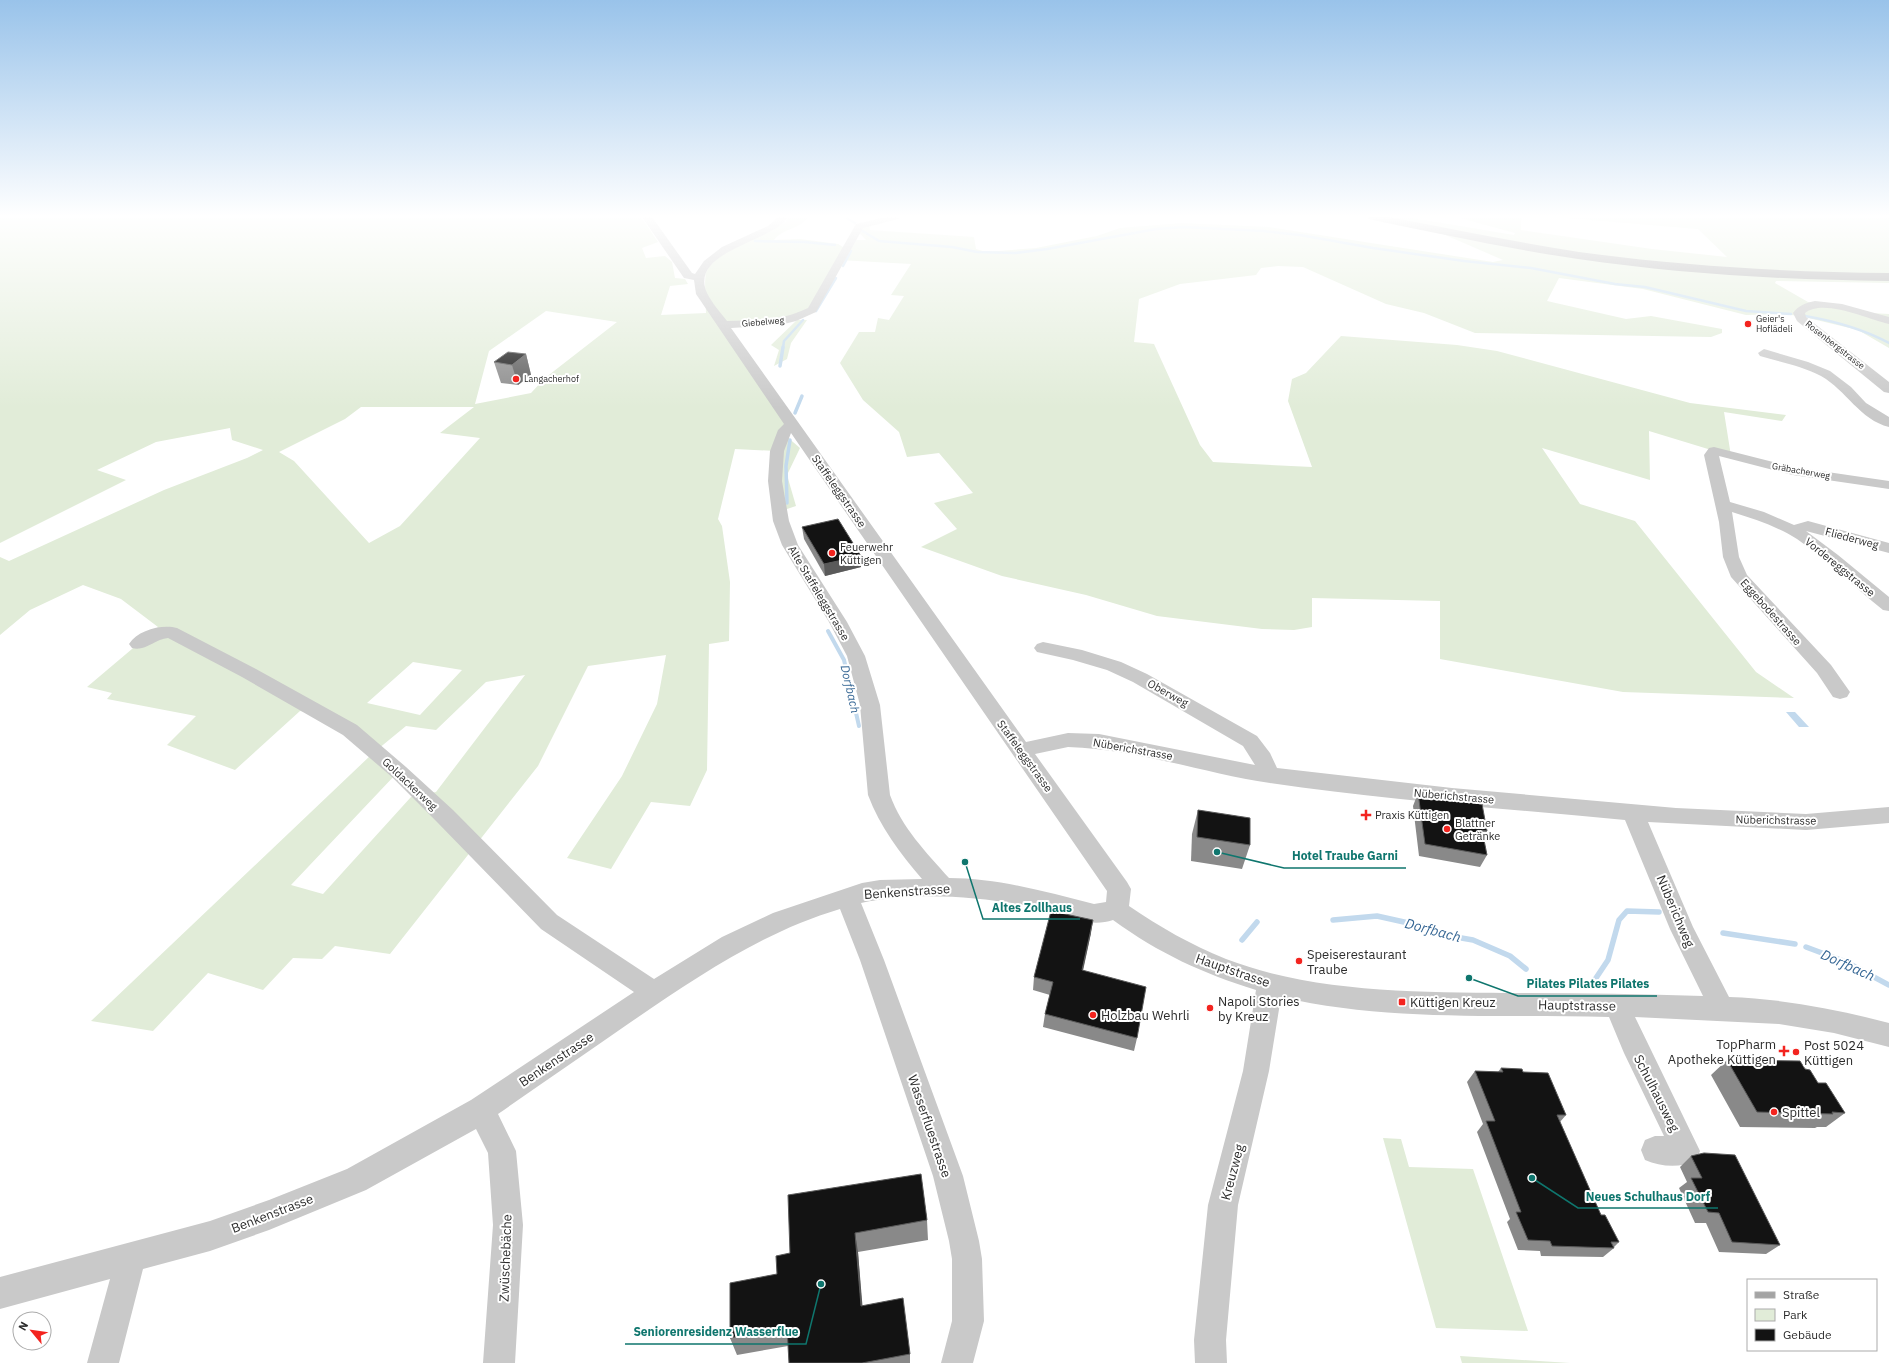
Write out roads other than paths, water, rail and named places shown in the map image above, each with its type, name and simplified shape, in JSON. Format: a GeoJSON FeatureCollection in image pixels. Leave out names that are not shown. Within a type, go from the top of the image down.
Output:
{"type":"FeatureCollection","features":[{"type":"Feature","properties":{"kind":"street","name":"Staffeleggstrasse"},"geometry":{"type":"LineString","coordinates":[[699,281],[702,294],[723,325],[993,712],[1022,750],[1119,889],[1120,902],[1115,909]]}},
{"type":"Feature","properties":{"kind":"street","name":"Giebelweg"},"geometry":{"type":"LineString","coordinates":[[723,325],[786,320],[804,315],[812,310],[828,281]]}},
{"type":"Feature","properties":{"kind":"street","name":"Rosenbergstrasse"},"geometry":{"type":"LineString","coordinates":[[1889,321],[1870,314],[1816,304],[1801,310],[1799,313],[1801,319],[1889,389]]}},
{"type":"Feature","properties":{"kind":"street"},"geometry":{"type":"LineString","coordinates":[[1764,353],[1804,365],[1826,374],[1846,390],[1861,406],[1889,423]]}},
{"type":"Feature","properties":{"kind":"street","name":"Alte Staffeleggstrasse"},"geometry":{"type":"LineString","coordinates":[[792,425],[785,430],[777,452],[775,481],[781,521],[790,545],[838,622],[856,656],[870,705],[878,795],[883,810],[904,842],[943,887]]}},
{"type":"Feature","properties":{"kind":"street","name":"Gräbacherweg"},"geometry":{"type":"LineString","coordinates":[[1714,451],[1793,471],[1889,485]]}},
{"type":"Feature","properties":{"kind":"street","name":"Eggebodestrasse"},"geometry":{"type":"LineString","coordinates":[[1714,451],[1711,455],[1712,463],[1727,522],[1731,558],[1739,577],[1824,669],[1840,692]]}},
{"type":"Feature","properties":{"kind":"street","name":"Vordereggstrasse"},"geometry":{"type":"LineString","coordinates":[[1723,505],[1749,512],[1792,530],[1812,542],[1889,606]]}},
{"type":"Feature","properties":{"kind":"street","name":"Fliederweg"},"geometry":{"type":"LineString","coordinates":[[1792,530],[1808,526],[1889,548]]}},
{"type":"Feature","properties":{"kind":"street","name":"Goldackerweg"},"geometry":{"type":"LineString","coordinates":[[138,644],[144,639],[158,632],[171,632],[249,673],[350,730],[399,772],[440,811],[549,922],[643,984],[651,994]]}},
{"type":"Feature","properties":{"kind":"street","name":"Oberweg"},"geometry":{"type":"LineString","coordinates":[[1043,648],[1075,654],[1114,666],[1146,681],[1250,741],[1263,758],[1269,775]]}},
{"type":"Feature","properties":{"kind":"street","name":"Nüberichstrasse"},"geometry":{"type":"LineString","coordinates":[[1022,750],[1068,740],[1099,741],[1269,775],[1452,796],[1633,812],[1806,822],[1889,815]]}},
{"type":"Feature","properties":{"kind":"street","name":"Nüberichweg"},"geometry":{"type":"LineString","coordinates":[[1633,812],[1682,929],[1722,1009]]}},
{"type":"Feature","properties":{"kind":"street","name":"Benkenstrasse"},"geometry":{"type":"LineString","coordinates":[[0,1293],[210,1236],[356,1180],[416,1148],[481,1110],[651,994],[731,944],[781,920],[847,897],[880,890],[943,887],[998,891],[1094,914],[1105,913],[1115,909]]}},
{"type":"Feature","properties":{"kind":"street","name":"Wasserfluestrasse"},"geometry":{"type":"LineString","coordinates":[[847,897],[872,960],[948,1176],[962,1234],[967,1260],[968,1322],[957,1363]]}},
{"type":"Feature","properties":{"kind":"street","name":"Hauptstrasse"},"geometry":{"type":"LineString","coordinates":[[1115,909],[1152,935],[1186,954],[1231,971],[1270,983],[1338,997],[1402,1002],[1617,1005],[1780,1012],[1842,1022],[1889,1034]]}},
{"type":"Feature","properties":{"kind":"street","name":"Kreuzweg"},"geometry":{"type":"LineString","coordinates":[[1211,1363],[1210,1340],[1223,1205],[1254,1078],[1270,983]]}},
{"type":"Feature","properties":{"kind":"street","name":"Schulhausweg"},"geometry":{"type":"LineString","coordinates":[[1617,1005],[1633,1044],[1686,1151],[1655,1150]]}},
{"type":"Feature","properties":{"kind":"street","name":"Zwüschebäche"},"geometry":{"type":"LineString","coordinates":[[481,1110],[502,1151],[507,1211],[508,1226],[499,1363]]}},
{"type":"Feature","properties":{"kind":"street"},"geometry":{"type":"LineString","coordinates":[[103,1363],[131,1258]]}},
{"type":"Feature","properties":{"kind":"water"},"geometry":{"type":"Polygon","coordinates":[[[1786,712],[1795,712],[1809,727],[1799,727],[1786,712]]]}},
{"type":"Feature","properties":{"kind":"waterway","name":"Dorfbach"},"geometry":{"type":"LineString","coordinates":[[816,311],[834,281]]}},
{"type":"Feature","properties":{"kind":"waterway"},"geometry":{"type":"LineString","coordinates":[[1597,281],[1645,287],[1746,311],[1791,314]]}},
{"type":"Feature","properties":{"kind":"waterway"},"geometry":{"type":"LineString","coordinates":[[1805,316],[1848,326],[1889,343]]}},
{"type":"Feature","properties":{"kind":"waterway","name":"Dorfbach"},"geometry":{"type":"LineString","coordinates":[[783,348],[784,341],[803,320]]}},
{"type":"Feature","properties":{"kind":"waterway","name":"Dorfbach"},"geometry":{"type":"LineString","coordinates":[[780,366],[783,347]]}},
{"type":"Feature","properties":{"kind":"waterway","name":"Dorfbach"},"geometry":{"type":"LineString","coordinates":[[795,413],[802,396]]}},
{"type":"Feature","properties":{"kind":"waterway","name":"Dorfbach"},"geometry":{"type":"LineString","coordinates":[[787,503],[786,466],[790,440]]}},
{"type":"Feature","properties":{"kind":"waterway","name":"Dorfbach"},"geometry":{"type":"LineString","coordinates":[[828,631],[844,660],[859,726]]}},
{"type":"Feature","properties":{"kind":"waterway","name":"Dorfbach"},"geometry":{"type":"LineString","coordinates":[[1594,981],[1608,960],[1619,920],[1627,911],[1659,912]]}},
{"type":"Feature","properties":{"kind":"waterway","name":"Dorfbach"},"geometry":{"type":"LineString","coordinates":[[1333,920],[1377,916],[1422,926],[1444,935],[1473,940],[1510,956],[1526,969]]}},
{"type":"Feature","properties":{"kind":"waterway","name":"Dorfbach"},"geometry":{"type":"LineString","coordinates":[[1242,940],[1257,922]]}},
{"type":"Feature","properties":{"kind":"waterway","name":"Dorfbach"},"geometry":{"type":"LineString","coordinates":[[1723,933],[1795,944]]}},
{"type":"Feature","properties":{"kind":"waterway","name":"Dorfbach"},"geometry":{"type":"LineString","coordinates":[[1806,947],[1846,962],[1889,985]]}},
{"type":"Feature","properties":{"kind":"place","name":"Geier's Hoflädeli"},"geometry":{"type":"Point","coordinates":[1748,324]}},
{"type":"Feature","properties":{"kind":"place","name":"Langacherhof"},"geometry":{"type":"Point","coordinates":[516,379]}},
{"type":"Feature","properties":{"kind":"place","name":"Feuerwehr Küttigen"},"geometry":{"type":"Point","coordinates":[832,553]}},
{"type":"Feature","properties":{"kind":"place","name":"Praxis Küttigen"},"geometry":{"type":"Point","coordinates":[1366,815]}},
{"type":"Feature","properties":{"kind":"place","name":"Blattner Getränke"},"geometry":{"type":"Point","coordinates":[1447,829]}},
{"type":"Feature","properties":{"kind":"place","name":"Hotel Traube Garni"},"geometry":{"type":"Point","coordinates":[1217,852]}},
{"type":"Feature","properties":{"kind":"place","name":"Altes Zollhaus"},"geometry":{"type":"Point","coordinates":[965,862]}},
{"type":"Feature","properties":{"kind":"place","name":"Speiserestaurant Traube"},"geometry":{"type":"Point","coordinates":[1299,961]}},
{"type":"Feature","properties":{"kind":"place","name":"Pilates Pilates Pilates"},"geometry":{"type":"Point","coordinates":[1469,978]}},
{"type":"Feature","properties":{"kind":"place","name":"Küttigen Kreuz"},"geometry":{"type":"Point","coordinates":[1402,1002]}},
{"type":"Feature","properties":{"kind":"place","name":"Napoli Stories by Kreuz"},"geometry":{"type":"Point","coordinates":[1210,1008]}},
{"type":"Feature","properties":{"kind":"place","name":"Holzbau Wehrli"},"geometry":{"type":"Point","coordinates":[1093,1015]}},
{"type":"Feature","properties":{"kind":"place","name":"TopPharm Apotheke Küttigen"},"geometry":{"type":"Point","coordinates":[1784,1051]}},
{"type":"Feature","properties":{"kind":"place","name":"Post 5024 Küttigen"},"geometry":{"type":"Point","coordinates":[1796,1052]}},
{"type":"Feature","properties":{"kind":"place","name":"Spittel"},"geometry":{"type":"Point","coordinates":[1774,1112]}},
{"type":"Feature","properties":{"kind":"place","name":"Neues Schulhaus Dorf"},"geometry":{"type":"Point","coordinates":[1532,1178]}},
{"type":"Feature","properties":{"kind":"place","name":"Seniorenresidenz Wasserflue"},"geometry":{"type":"Point","coordinates":[821,1284]}}]}
